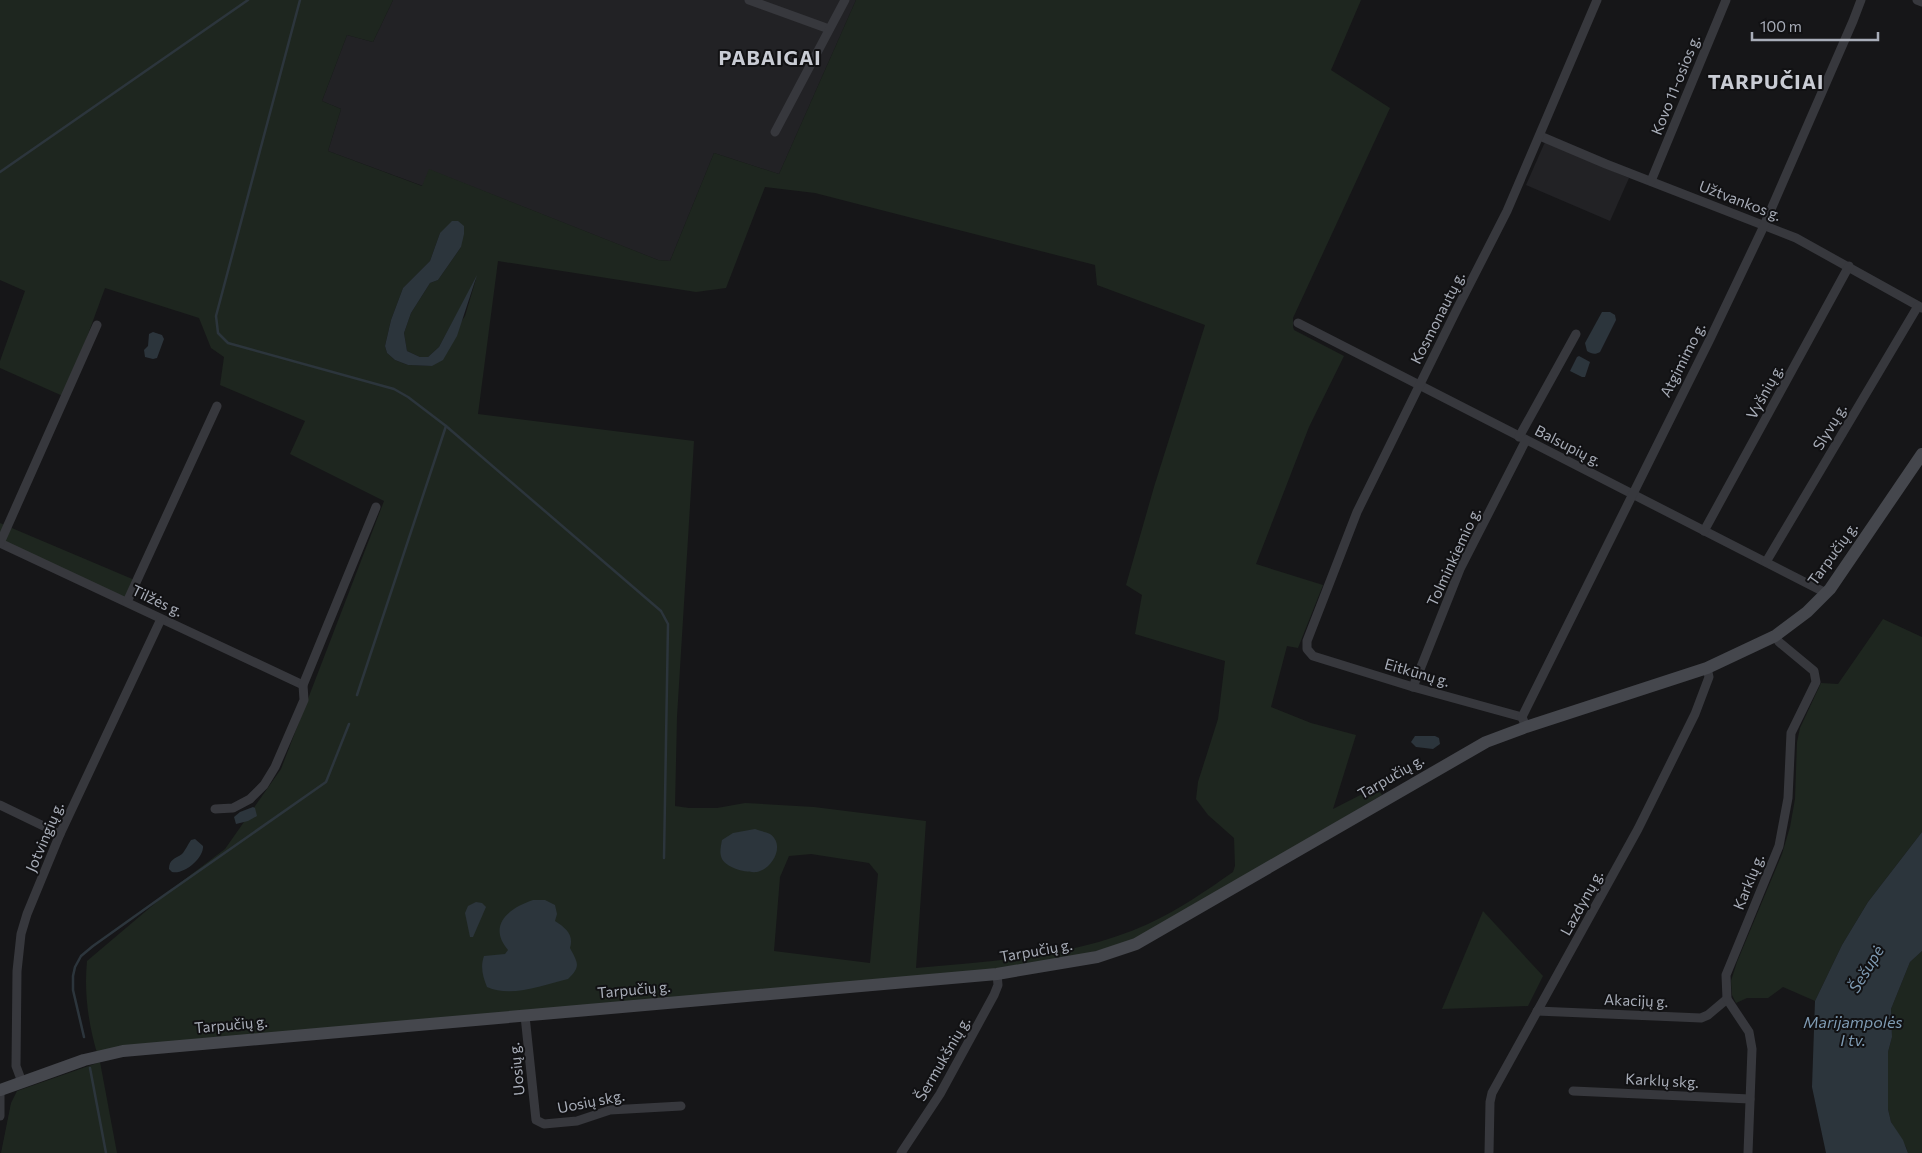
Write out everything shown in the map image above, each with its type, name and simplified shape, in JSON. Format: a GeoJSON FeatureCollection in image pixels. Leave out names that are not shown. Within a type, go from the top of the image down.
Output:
{"type":"FeatureCollection","features":[{"type":"Feature","properties":{"kind":"main road","name":"Tarpučių g."},"geometry":{"type":"LineString","coordinates":[[0,1091],[84,1060],[123,1051],[997,974],[1097,957],[1136,944],[1451,762],[1524,722],[1707,668],[1775,636],[1807,612],[1826,593],[1922,454]]}},
{"type":"Feature","properties":{"kind":"street"},"geometry":{"type":"LineString","coordinates":[[749,0],[829,29]]}},
{"type":"Feature","properties":{"kind":"street"},"geometry":{"type":"LineString","coordinates":[[775,132],[844,0]]}},
{"type":"Feature","properties":{"kind":"street","name":"Kosmonautų g."},"geometry":{"type":"LineString","coordinates":[[1307,649],[1310,632],[1358,512],[1507,211],[1597,0]]}},
{"type":"Feature","properties":{"kind":"street","name":"Kovo 11-osios g."},"geometry":{"type":"LineString","coordinates":[[1651,181],[1726,0]]}},
{"type":"Feature","properties":{"kind":"street","name":"Atgimimo g."},"geometry":{"type":"LineString","coordinates":[[1524,722],[1632,494],[1710,339],[1764,225],[1860,0]]}},
{"type":"Feature","properties":{"kind":"street"},"geometry":{"type":"LineString","coordinates":[[1917,0],[1922,2]]}},
{"type":"Feature","properties":{"kind":"street","name":"Užtvankos g."},"geometry":{"type":"LineString","coordinates":[[1540,136],[1796,238],[1920,307]]}},
{"type":"Feature","properties":{"kind":"street","name":"Vyšnių g."},"geometry":{"type":"LineString","coordinates":[[1704,531],[1849,266]]}},
{"type":"Feature","properties":{"kind":"street","name":"Slyvų g."},"geometry":{"type":"LineString","coordinates":[[1766,562],[1920,307]]}},
{"type":"Feature","properties":{"kind":"street","name":"Balsupių g."},"geometry":{"type":"LineString","coordinates":[[1298,324],[1826,593]]}},
{"type":"Feature","properties":{"kind":"street"},"geometry":{"type":"LineString","coordinates":[[0,543],[97,325]]}},
{"type":"Feature","properties":{"kind":"street","name":"Tolminkiemio g."},"geometry":{"type":"LineString","coordinates":[[1413,687],[1460,569],[1522,439],[1576,334]]}},
{"type":"Feature","properties":{"kind":"street"},"geometry":{"type":"LineString","coordinates":[[127,602],[217,406]]}},
{"type":"Feature","properties":{"kind":"street"},"geometry":{"type":"LineString","coordinates":[[215,809],[233,808],[250,799],[264,786],[275,767],[304,700],[303,685],[376,507]]}},
{"type":"Feature","properties":{"kind":"street","name":"Tilžės g."},"geometry":{"type":"LineString","coordinates":[[0,543],[303,685]]}},
{"type":"Feature","properties":{"kind":"street","name":"Jotvingių g."},"geometry":{"type":"LineString","coordinates":[[22,1082],[16,1066],[17,971],[21,934],[27,914],[60,834],[161,619]]}},
{"type":"Feature","properties":{"kind":"street","name":"Karklų g."},"geometry":{"type":"LineString","coordinates":[[1727,999],[1726,975],[1774,860],[1784,828],[1788,798],[1791,733],[1816,682],[1814,671],[1779,642],[1775,636]]}},
{"type":"Feature","properties":{"kind":"street","name":"Eitkūnų g."},"geometry":{"type":"LineString","coordinates":[[1307,649],[1312,656],[1524,722]]}},
{"type":"Feature","properties":{"kind":"street","name":"Lazdynų g."},"geometry":{"type":"LineString","coordinates":[[1489,1153],[1490,1102],[1492,1093],[1638,829],[1695,714],[1709,677],[1707,668]]}},
{"type":"Feature","properties":{"kind":"street"},"geometry":{"type":"LineString","coordinates":[[0,805],[60,834]]}},
{"type":"Feature","properties":{"kind":"street","name":"Šermukšnių g."},"geometry":{"type":"LineString","coordinates":[[901,1153],[940,1094],[994,995],[998,985],[997,974]]}},
{"type":"Feature","properties":{"kind":"street"},"geometry":{"type":"LineString","coordinates":[[1727,999],[1749,1032],[1752,1049],[1748,1153]]}},
{"type":"Feature","properties":{"kind":"street","name":"Akacijų g."},"geometry":{"type":"LineString","coordinates":[[1538,1011],[1701,1018],[1708,1015],[1727,999]]}},
{"type":"Feature","properties":{"kind":"street","name":"Uosių g."},"geometry":{"type":"LineString","coordinates":[[525,1016],[536,1120]]}},
{"type":"Feature","properties":{"kind":"street"},"geometry":{"type":"LineString","coordinates":[[0,1091],[0,1116]]}},
{"type":"Feature","properties":{"kind":"street","name":"Karklų skg."},"geometry":{"type":"LineString","coordinates":[[1573,1091],[1750,1099]]}},
{"type":"Feature","properties":{"kind":"street","name":"Uosių skg."},"geometry":{"type":"LineString","coordinates":[[536,1120],[544,1124],[578,1121],[610,1110],[681,1106]]}},
{"type":"Feature","properties":{"kind":"shaded area"},"geometry":{"type":"Polygon","coordinates":[[[0,0],[393,0],[373,42],[347,35],[322,101],[341,109],[328,151],[422,186],[429,169],[658,260],[670,261],[714,153],[779,174],[856,0],[1361,0],[1331,70],[1390,108],[1293,318],[1294,330],[1344,356],[1309,427],[1256,564],[1323,585],[1298,648],[1287,646],[1271,707],[1311,723],[1356,735],[1333,809],[1376,787],[1382,795],[1146,934],[1118,946],[1036,965],[97,1053],[88,1007],[87,961],[172,889],[225,849],[281,769],[384,501],[290,454],[305,421],[220,385],[224,357],[211,348],[199,318],[105,288],[65,397],[0,368],[0,361],[25,291],[0,280],[0,0]],[[765,187],[726,288],[696,292],[498,261],[478,414],[694,441],[677,717],[675,806],[717,808],[745,803],[814,807],[926,821],[916,968],[1005,960],[1063,951],[1092,944],[1159,919],[1192,900],[1233,872],[1235,866],[1234,838],[1208,815],[1196,799],[1198,782],[1218,719],[1225,661],[1135,634],[1142,595],[1126,585],[1154,487],[1205,325],[1097,285],[1095,265],[815,193],[765,187]],[[440,233],[430,261],[403,288],[391,320],[385,346],[387,353],[395,360],[408,365],[432,366],[465,316],[476,279],[439,347],[428,357],[420,357],[407,351],[404,333],[411,313],[430,283],[438,280],[461,247],[440,233]],[[811,854],[789,856],[780,877],[774,951],[870,963],[878,874],[869,863],[811,854]]]}},
{"type":"Feature","properties":{"kind":"shaded area"},"geometry":{"type":"Polygon","coordinates":[[[393,0],[856,0],[779,174],[714,153],[670,261],[658,260],[430,170],[423,186],[328,151],[341,109],[322,101],[347,35],[373,42],[393,0]]]}},
{"type":"Feature","properties":{"kind":"shaded area"},"geometry":{"type":"Polygon","coordinates":[[[1545,142],[1629,178],[1610,221],[1526,185],[1545,142]]]}},
{"type":"Feature","properties":{"kind":"shaded area"},"geometry":{"type":"Polygon","coordinates":[[[0,523],[137,581],[127,602],[0,543],[0,523]]]}},
{"type":"Feature","properties":{"kind":"shaded area"},"geometry":{"type":"Polygon","coordinates":[[[1883,619],[1922,637],[1922,832],[1868,902],[1842,945],[1815,1001],[1783,987],[1768,998],[1747,998],[1736,1003],[1732,995],[1731,981],[1737,962],[1782,854],[1790,827],[1795,799],[1797,742],[1800,728],[1821,683],[1838,684],[1883,619]]]}},
{"type":"Feature","properties":{"kind":"shaded area"},"geometry":{"type":"Polygon","coordinates":[[[1483,911],[1543,976],[1528,1006],[1442,1009],[1483,911]]]}},
{"type":"Feature","properties":{"kind":"shaded area"},"geometry":{"type":"Polygon","coordinates":[[[1922,951],[1922,1153],[1908,1153],[1891,1122],[1888,1109],[1888,1052],[1892,1037],[1891,1009],[1910,962],[1922,951]]]}},
{"type":"Feature","properties":{"kind":"shaded area"},"geometry":{"type":"Polygon","coordinates":[[[100,1062],[117,1153],[1,1153],[11,1103],[17,1091],[100,1062]]]}},
{"type":"Feature","properties":{"kind":"water"},"geometry":{"type":"Polygon","coordinates":[[[452,221],[458,221],[464,226],[461,247],[438,280],[430,283],[411,313],[404,333],[407,351],[420,357],[428,357],[439,347],[477,275],[457,336],[443,360],[432,366],[408,365],[395,360],[387,353],[385,346],[391,320],[403,288],[430,261],[440,233],[452,221]]]}},
{"type":"Feature","properties":{"kind":"water"},"geometry":{"type":"Polygon","coordinates":[[[1602,312],[1610,312],[1615,315],[1616,320],[1600,352],[1597,354],[1587,351],[1585,343],[1602,312]]]}},
{"type":"Feature","properties":{"kind":"water"},"geometry":{"type":"Polygon","coordinates":[[[153,332],[162,335],[164,339],[157,358],[153,359],[145,357],[144,350],[148,346],[149,334],[153,332]]]}},
{"type":"Feature","properties":{"kind":"water"},"geometry":{"type":"Polygon","coordinates":[[[1579,356],[1590,362],[1585,377],[1570,371],[1579,356]]]}},
{"type":"Feature","properties":{"kind":"water"},"geometry":{"type":"Polygon","coordinates":[[[1415,736],[1435,736],[1439,738],[1440,744],[1433,749],[1416,747],[1411,742],[1415,736]]]}},
{"type":"Feature","properties":{"kind":"water"},"geometry":{"type":"Polygon","coordinates":[[[253,807],[257,816],[236,824],[234,817],[240,812],[253,807]]]}},
{"type":"Feature","properties":{"kind":"water"},"geometry":{"type":"Polygon","coordinates":[[[755,829],[770,834],[775,839],[777,850],[772,862],[763,870],[748,872],[732,867],[724,862],[721,854],[722,840],[733,833],[755,829]]]}},
{"type":"Feature","properties":{"kind":"water","name":"Marijampolės I tv."},"geometry":{"type":"Polygon","coordinates":[[[1922,832],[1922,951],[1910,962],[1891,1009],[1892,1037],[1888,1052],[1888,1109],[1891,1122],[1903,1140],[1908,1153],[1826,1153],[1812,1087],[1815,1001],[1842,945],[1868,902],[1922,832]]]}},
{"type":"Feature","properties":{"kind":"water"},"geometry":{"type":"Polygon","coordinates":[[[195,839],[203,846],[200,856],[192,865],[182,871],[172,872],[169,869],[171,861],[182,854],[191,840],[195,839]]]}},
{"type":"Feature","properties":{"kind":"water"},"geometry":{"type":"Polygon","coordinates":[[[533,900],[545,900],[555,905],[557,914],[555,921],[566,929],[571,939],[570,948],[577,964],[575,971],[568,979],[517,991],[496,990],[487,987],[482,972],[484,956],[505,954],[508,950],[502,941],[500,925],[509,913],[524,903],[533,900]]]}},
{"type":"Feature","properties":{"kind":"water"},"geometry":{"type":"Polygon","coordinates":[[[476,902],[482,903],[486,907],[473,937],[470,937],[465,913],[468,906],[476,902]]]}},
{"type":"Feature","properties":{"kind":"waterway"},"geometry":{"type":"LineString","coordinates":[[0,172],[248,0]]}},
{"type":"Feature","properties":{"kind":"waterway"},"geometry":{"type":"LineString","coordinates":[[300,0],[216,316],[218,333],[228,343],[394,389],[408,397],[446,426],[661,611],[668,624],[664,858]]}},
{"type":"Feature","properties":{"kind":"waterway"},"geometry":{"type":"LineString","coordinates":[[357,695],[446,426]]}},
{"type":"Feature","properties":{"kind":"waterway"},"geometry":{"type":"LineString","coordinates":[[84,1037],[73,990],[75,967],[81,956],[326,782],[349,724]]}},
{"type":"Feature","properties":{"kind":"waterway"},"geometry":{"type":"LineString","coordinates":[[90,1068],[106,1153]]}},
{"type":"Feature","properties":{"kind":"district","name":"PABAIGAI"},"geometry":{"type":"Point","coordinates":[770,58]}},
{"type":"Feature","properties":{"kind":"district","name":"TARPUČIAI"},"geometry":{"type":"Point","coordinates":[1766,82]}},
{"type":"Feature","properties":{"kind":"water label","name":"Šešupė"},"geometry":{"type":"Point","coordinates":[1866,969]}}]}
